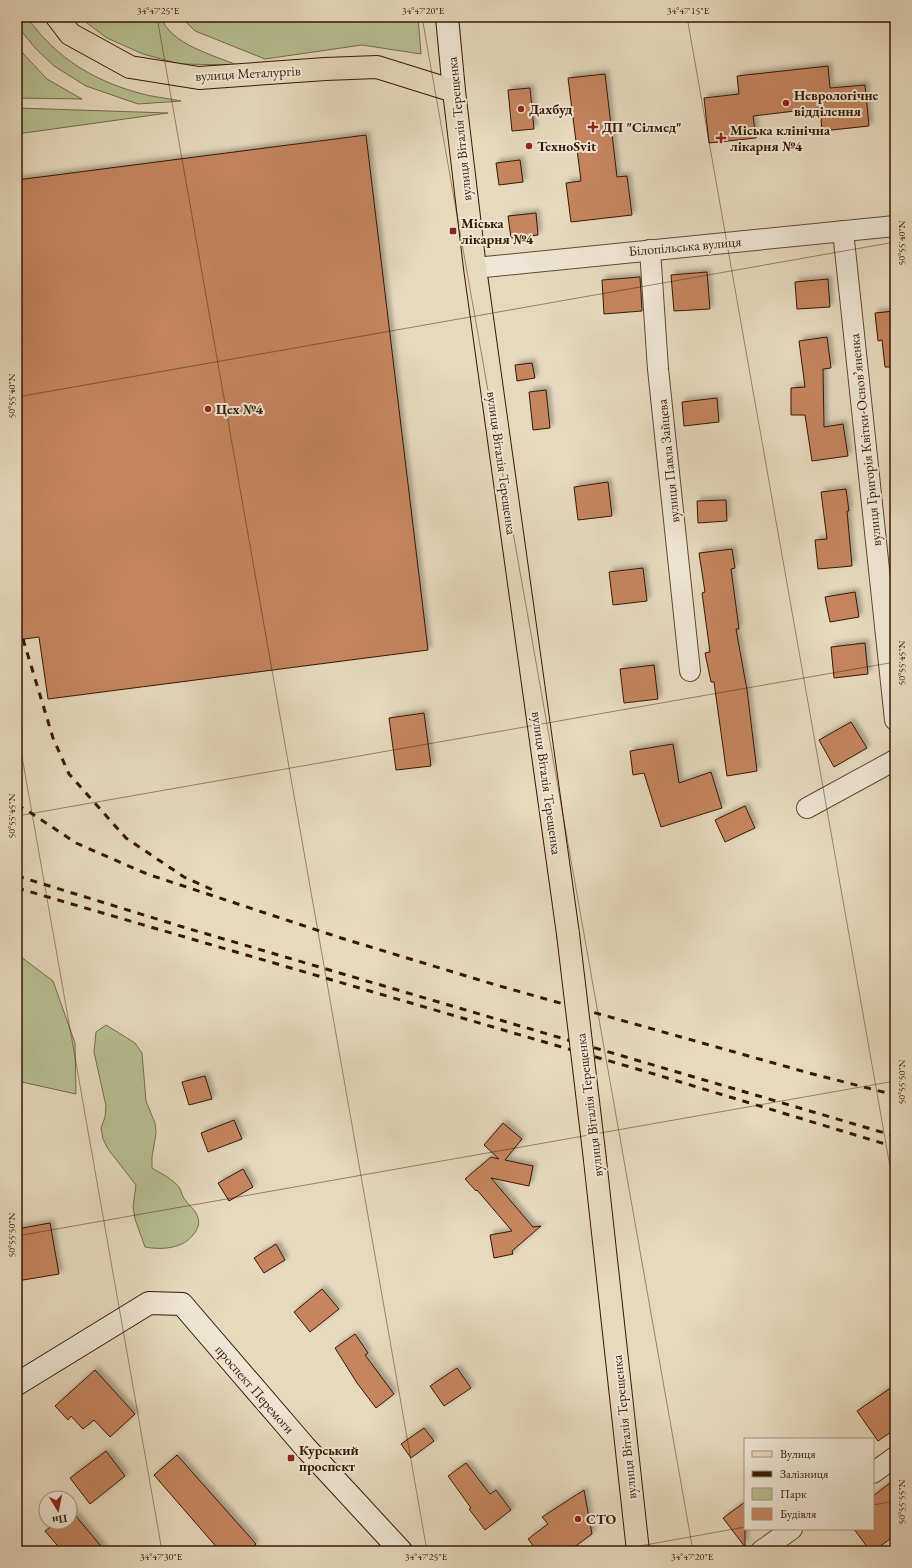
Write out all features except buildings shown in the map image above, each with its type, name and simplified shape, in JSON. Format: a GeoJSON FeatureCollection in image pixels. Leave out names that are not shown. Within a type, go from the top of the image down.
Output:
{"type":"FeatureCollection","features":[{"type":"Feature","properties":{"kind":"main road","name":"вулиця Металургів"},"geometry":{"type":"LineString","coordinates":[[56,17],[70,34],[130,67],[199,78],[377,66],[454,91]]}},
{"type":"Feature","properties":{"kind":"main road","name":"вулиця Віталія Терещенка"},"geometry":{"type":"LineString","coordinates":[[454,91],[475,268],[568,934],[596,1160],[638,1551]]}},
{"type":"Feature","properties":{"kind":"street","name":"вулиця Віталія Терещенка"},"geometry":{"type":"LineString","coordinates":[[447,17],[454,91]]}},
{"type":"Feature","properties":{"kind":"street","name":"Білопільська вулиця"},"geometry":{"type":"LineString","coordinates":[[475,268],[895,226]]}},
{"type":"Feature","properties":{"kind":"street","name":"вулиця Григорія Квітки-Основʼяненка"},"geometry":{"type":"LineString","coordinates":[[843,231],[895,720]]}},
{"type":"Feature","properties":{"kind":"street","name":"вулиця Павла Зайцева"},"geometry":{"type":"LineString","coordinates":[[650,250],[658,369],[690,671]]}},
{"type":"Feature","properties":{"kind":"street"},"geometry":{"type":"LineString","coordinates":[[807,808],[895,760]]}},
{"type":"Feature","properties":{"kind":"street","name":"проспект Перемоги"},"geometry":{"type":"LineString","coordinates":[[17,1384],[149,1303],[182,1304],[305,1447],[400,1551]]}},
{"type":"Feature","properties":{"kind":"street"},"geometry":{"type":"LineString","coordinates":[[874,1472],[895,1457]]}},
{"type":"Feature","properties":{"kind":"street"},"geometry":{"type":"LineString","coordinates":[[761,1551],[791,1530]]}},
{"type":"Feature","properties":{"kind":"green space"},"geometry":{"type":"Polygon","coordinates":[[[17,17],[27,17],[38,31],[62,55],[90,74],[122,88],[149,96],[181,101],[138,104],[86,86],[54,66],[36,49],[17,26],[17,17]]]}},
{"type":"Feature","properties":{"kind":"green space"},"geometry":{"type":"Polygon","coordinates":[[[79,17],[161,17],[173,34],[183,41],[205,53],[237,65],[180,64],[143,54],[107,38],[79,17]]]}},
{"type":"Feature","properties":{"kind":"green space"},"geometry":{"type":"Polygon","coordinates":[[[181,17],[418,17],[421,54],[362,45],[265,59],[195,31],[181,17]]]}},
{"type":"Feature","properties":{"kind":"green space"},"geometry":{"type":"Polygon","coordinates":[[[17,47],[47,79],[82,99],[17,98],[17,47]]]}},
{"type":"Feature","properties":{"kind":"green space"},"geometry":{"type":"Polygon","coordinates":[[[17,108],[168,113],[17,134],[17,108]]]}},
{"type":"Feature","properties":{"kind":"green space"},"geometry":{"type":"Polygon","coordinates":[[[17,954],[53,981],[75,1043],[76,1094],[17,1081],[17,954]]]}},
{"type":"Feature","properties":{"kind":"green space"},"geometry":{"type":"Polygon","coordinates":[[[106,1025],[135,1043],[142,1053],[146,1101],[155,1123],[156,1133],[152,1157],[152,1168],[170,1179],[179,1187],[184,1198],[199,1220],[197,1229],[194,1233],[188,1240],[177,1246],[164,1248],[145,1247],[135,1219],[133,1207],[136,1185],[108,1149],[103,1139],[101,1128],[105,1117],[106,1106],[94,1052],[96,1032],[106,1025]]]}},
{"type":"Feature","properties":{"kind":"railway"},"geometry":{"type":"LineString","coordinates":[[23,639],[53,738],[69,774],[126,838],[184,877],[213,890]]}},
{"type":"Feature","properties":{"kind":"railway"},"geometry":{"type":"LineString","coordinates":[[17,805],[76,843],[147,874],[341,938],[496,985],[809,1073],[895,1095]]}},
{"type":"Feature","properties":{"kind":"railway"},"geometry":{"type":"LineString","coordinates":[[17,876],[183,927],[895,1136]]}},
{"type":"Feature","properties":{"kind":"railway"},"geometry":{"type":"LineString","coordinates":[[17,888],[654,1074],[895,1147]]}},
{"type":"Feature","properties":{"kind":"place","name":"Неврологічне відділення"},"geometry":{"type":"Point","coordinates":[786,103]}},
{"type":"Feature","properties":{"kind":"place","name":"Дахбуд"},"geometry":{"type":"Point","coordinates":[521,109]}},
{"type":"Feature","properties":{"kind":"place","name":"ДП \"Сілмед\""},"geometry":{"type":"Point","coordinates":[593,127]}},
{"type":"Feature","properties":{"kind":"place","name":"Міська клінічна лікарня №4"},"geometry":{"type":"Point","coordinates":[721,138]}},
{"type":"Feature","properties":{"kind":"place","name":"ТехноSvit"},"geometry":{"type":"Point","coordinates":[529,146]}},
{"type":"Feature","properties":{"kind":"place","name":"Міська лікарня №4"},"geometry":{"type":"Point","coordinates":[453,231]}},
{"type":"Feature","properties":{"kind":"place","name":"Цех №4"},"geometry":{"type":"Point","coordinates":[208,409]}},
{"type":"Feature","properties":{"kind":"place","name":"Курський проспект"},"geometry":{"type":"Point","coordinates":[291,1458]}},
{"type":"Feature","properties":{"kind":"place","name":"СТО"},"geometry":{"type":"Point","coordinates":[578,1519]}}]}
